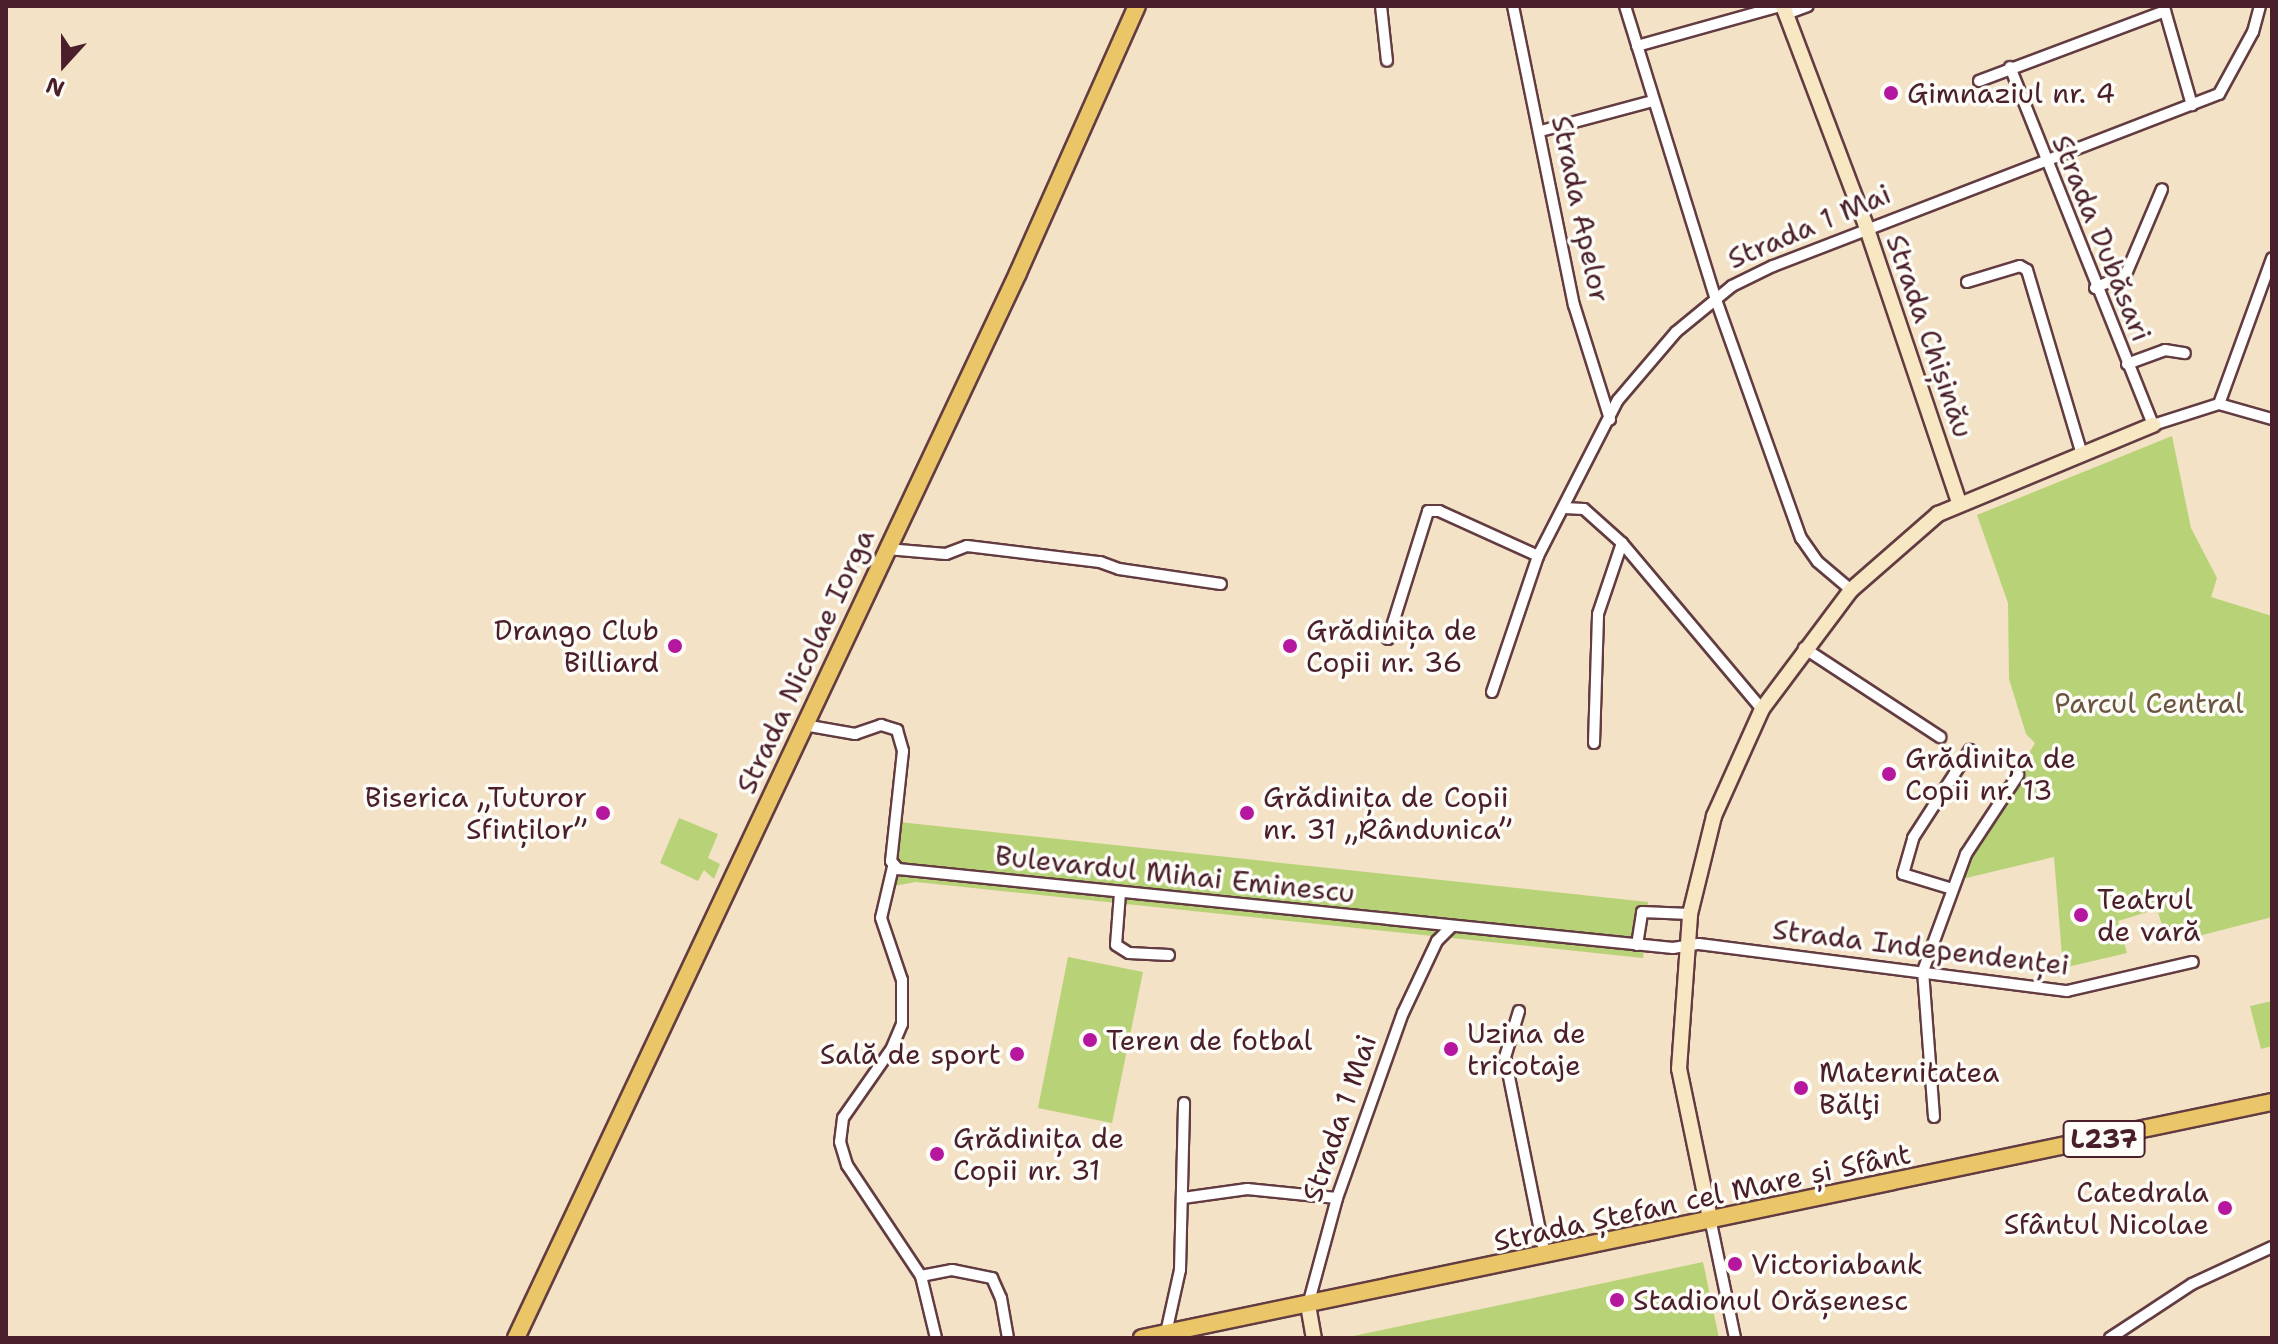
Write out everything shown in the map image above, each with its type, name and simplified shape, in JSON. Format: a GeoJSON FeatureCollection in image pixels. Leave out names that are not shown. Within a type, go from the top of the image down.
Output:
{"type":"FeatureCollection","features":[{"type":"Feature","properties":{"kind":"main road","name":"Strada Nicolae Iorga"},"geometry":{"type":"LineString","coordinates":[[516,1338],[1093,112],[1137,6]]}},
{"type":"Feature","properties":{"kind":"main road","name":"Strada Ștefan cel Mare și Sfânt"},"geometry":{"type":"LineString","coordinates":[[1142,1338],[1711,1223],[2272,1102]]}},
{"type":"Feature","properties":{"kind":"street"},"geometry":{"type":"LineString","coordinates":[[1381,6],[1387,61]]}},
{"type":"Feature","properties":{"kind":"street","name":"Strada Apelor"},"geometry":{"type":"LineString","coordinates":[[1513,6],[1541,131],[1574,305],[1610,419]]}},
{"type":"Feature","properties":{"kind":"street"},"geometry":{"type":"LineString","coordinates":[[1625,6],[1715,297],[1801,538],[1818,562],[1851,590]]}},
{"type":"Feature","properties":{"kind":"street"},"geometry":{"type":"LineString","coordinates":[[1637,46],[1783,9],[1808,6]]}},
{"type":"Feature","properties":{"kind":"street","name":"Strada 1 Mai"},"geometry":{"type":"LineString","coordinates":[[1492,692],[1538,556],[1610,419],[1651,358],[1715,297],[1773,266],[1866,226],[2045,163],[2223,90],[2260,6]]}},
{"type":"Feature","properties":{"kind":"street","name":"Strada Chișinău"},"geometry":{"type":"LineString","coordinates":[[1783,9],[1866,226],[1959,503]]}},
{"type":"Feature","properties":{"kind":"street"},"geometry":{"type":"LineString","coordinates":[[1979,81],[2165,11],[2192,105]]}},
{"type":"Feature","properties":{"kind":"street","name":"Strada Dubăsari"},"geometry":{"type":"LineString","coordinates":[[2010,67],[2045,163],[2153,425]]}},
{"type":"Feature","properties":{"kind":"street"},"geometry":{"type":"LineString","coordinates":[[1541,131],[1653,101]]}},
{"type":"Feature","properties":{"kind":"street"},"geometry":{"type":"LineString","coordinates":[[2095,288],[2126,274],[2162,189]]}},
{"type":"Feature","properties":{"kind":"street"},"geometry":{"type":"LineString","coordinates":[[2219,404],[2272,258]]}},
{"type":"Feature","properties":{"kind":"street"},"geometry":{"type":"LineString","coordinates":[[1967,282],[2020,266],[2027,270],[2082,455]]}},
{"type":"Feature","properties":{"kind":"street"},"geometry":{"type":"LineString","coordinates":[[2127,364],[2165,350],[2185,353]]}},
{"type":"Feature","properties":{"kind":"street"},"geometry":{"type":"LineString","coordinates":[[1735,1338],[1679,1069],[1690,914],[1714,816],[1762,709],[1804,648],[1851,590],[1920,527],[1959,503],[2153,425],[2219,404],[2272,419]]}},
{"type":"Feature","properties":{"kind":"street"},"geometry":{"type":"LineString","coordinates":[[1564,508],[1584,509],[1622,543],[1762,709]]}},
{"type":"Feature","properties":{"kind":"street"},"geometry":{"type":"LineString","coordinates":[[1388,639],[1428,511],[1439,511],[1538,556]]}},
{"type":"Feature","properties":{"kind":"street"},"geometry":{"type":"LineString","coordinates":[[1594,743],[1598,614],[1622,543]]}},
{"type":"Feature","properties":{"kind":"street"},"geometry":{"type":"LineString","coordinates":[[887,549],[946,554],[967,546],[1100,562],[1119,569],[1221,584]]}},
{"type":"Feature","properties":{"kind":"street"},"geometry":{"type":"LineString","coordinates":[[1804,648],[1940,737]]}},
{"type":"Feature","properties":{"kind":"street"},"geometry":{"type":"LineString","coordinates":[[804,725],[840,733],[862,733],[881,725],[897,730],[903,751],[893,867],[881,933],[902,980],[902,1024],[892,1048],[843,1118],[840,1142],[847,1165],[921,1276],[936,1338]]}},
{"type":"Feature","properties":{"kind":"street"},"geometry":{"type":"LineString","coordinates":[[1949,888],[1903,874],[1913,838],[1970,750]]}},
{"type":"Feature","properties":{"kind":"street"},"geometry":{"type":"LineString","coordinates":[[1934,1117],[1923,971],[1949,888],[2018,775]]}},
{"type":"Feature","properties":{"kind":"street","name":"Bulevardul Mihai Eminescu"},"geometry":{"type":"LineString","coordinates":[[893,867],[1637,945],[1673,948],[1687,944]]}},
{"type":"Feature","properties":{"kind":"street"},"geometry":{"type":"LineString","coordinates":[[1120,893],[1116,945],[1129,953],[1169,955]]}},
{"type":"Feature","properties":{"kind":"street"},"geometry":{"type":"LineString","coordinates":[[1637,945],[1642,912],[1690,914]]}},
{"type":"Feature","properties":{"kind":"street","name":"Strada 1 Mai"},"geometry":{"type":"LineString","coordinates":[[1314,1338],[1308,1305],[1337,1198],[1403,1013],[1437,941],[1452,926]]}},
{"type":"Feature","properties":{"kind":"street","name":"Strada Independenței"},"geometry":{"type":"LineString","coordinates":[[1687,944],[2078,992],[2193,962]]}},
{"type":"Feature","properties":{"kind":"street"},"geometry":{"type":"LineString","coordinates":[[1519,1011],[1505,1057],[1545,1256]]}},
{"type":"Feature","properties":{"kind":"street"},"geometry":{"type":"LineString","coordinates":[[1166,1333],[1180,1270],[1184,1103]]}},
{"type":"Feature","properties":{"kind":"street"},"geometry":{"type":"LineString","coordinates":[[1183,1198],[1247,1189],[1337,1198]]}},
{"type":"Feature","properties":{"kind":"street"},"geometry":{"type":"LineString","coordinates":[[2110,1338],[2192,1284],[2272,1247]]}},
{"type":"Feature","properties":{"kind":"street"},"geometry":{"type":"LineString","coordinates":[[921,1276],[952,1270],[992,1278],[1008,1338]]}},
{"type":"Feature","properties":{"kind":"green space","name":"Parcul Central"},"geometry":{"type":"Polygon","coordinates":[[[2172,436],[2191,528],[2217,578],[2211,597],[2272,616],[2272,917],[2168,944],[2157,909],[2118,921],[2127,953],[2063,968],[2054,857],[1962,879],[1963,862],[2035,743],[2026,734],[2009,679],[2008,603],[1977,515],[2172,436]]]}},
{"type":"Feature","properties":{"kind":"green space"},"geometry":{"type":"Polygon","coordinates":[[[679,818],[718,834],[708,858],[720,864],[714,879],[704,870],[698,881],[660,863],[679,818]]]}},
{"type":"Feature","properties":{"kind":"green space"},"geometry":{"type":"Polygon","coordinates":[[[899,822],[1648,902],[1643,958],[916,882],[894,886],[899,822]]]}},
{"type":"Feature","properties":{"kind":"green space","name":"Teren de fotbal"},"geometry":{"type":"Polygon","coordinates":[[[1068,957],[1143,972],[1112,1123],[1038,1108],[1068,957]]]}},
{"type":"Feature","properties":{"kind":"green space"},"geometry":{"type":"Polygon","coordinates":[[[2272,1001],[2272,1046],[2261,1049],[2250,1006],[2272,1001]]]}},
{"type":"Feature","properties":{"kind":"green space","name":"Stadionul Orășenesc"},"geometry":{"type":"Polygon","coordinates":[[[1703,1262],[1719,1338],[1344,1338],[1703,1262]]]}},
{"type":"Feature","properties":{"kind":"place","name":"Gimnaziul nr. 4"},"geometry":{"type":"Point","coordinates":[1891,93]}},
{"type":"Feature","properties":{"kind":"place","name":"Drango Club Billiard"},"geometry":{"type":"Point","coordinates":[675,646]}},
{"type":"Feature","properties":{"kind":"place","name":"Grădinița de Copii nr. 36"},"geometry":{"type":"Point","coordinates":[1290,646]}},
{"type":"Feature","properties":{"kind":"place","name":"Grădinița de Copii nr. 13"},"geometry":{"type":"Point","coordinates":[1889,774]}},
{"type":"Feature","properties":{"kind":"place","name":"Biserica „Tuturor Sfinților”"},"geometry":{"type":"Point","coordinates":[603,813]}},
{"type":"Feature","properties":{"kind":"place","name":"Grădinița de Copii nr. 31 „Rândunica”"},"geometry":{"type":"Point","coordinates":[1247,813]}},
{"type":"Feature","properties":{"kind":"place","name":"Teatrul de vară"},"geometry":{"type":"Point","coordinates":[2081,915]}},
{"type":"Feature","properties":{"kind":"place","name":"Teren de fotbal"},"geometry":{"type":"Point","coordinates":[1090,1040]}},
{"type":"Feature","properties":{"kind":"place","name":"Uzina de tricotaje"},"geometry":{"type":"Point","coordinates":[1451,1049]}},
{"type":"Feature","properties":{"kind":"place","name":"Sală de sport"},"geometry":{"type":"Point","coordinates":[1017,1054]}},
{"type":"Feature","properties":{"kind":"place","name":"Maternitatea Bălţi"},"geometry":{"type":"Point","coordinates":[1801,1088]}},
{"type":"Feature","properties":{"kind":"place","name":"Grădinița de Copii nr. 31"},"geometry":{"type":"Point","coordinates":[937,1154]}},
{"type":"Feature","properties":{"kind":"place","name":"Catedrala Sfântul Nicolae"},"geometry":{"type":"Point","coordinates":[2225,1208]}},
{"type":"Feature","properties":{"kind":"place","name":"Victoriabank"},"geometry":{"type":"Point","coordinates":[1735,1264]}},
{"type":"Feature","properties":{"kind":"place","name":"Stadionul Orășenesc"},"geometry":{"type":"Point","coordinates":[1617,1300]}}]}
